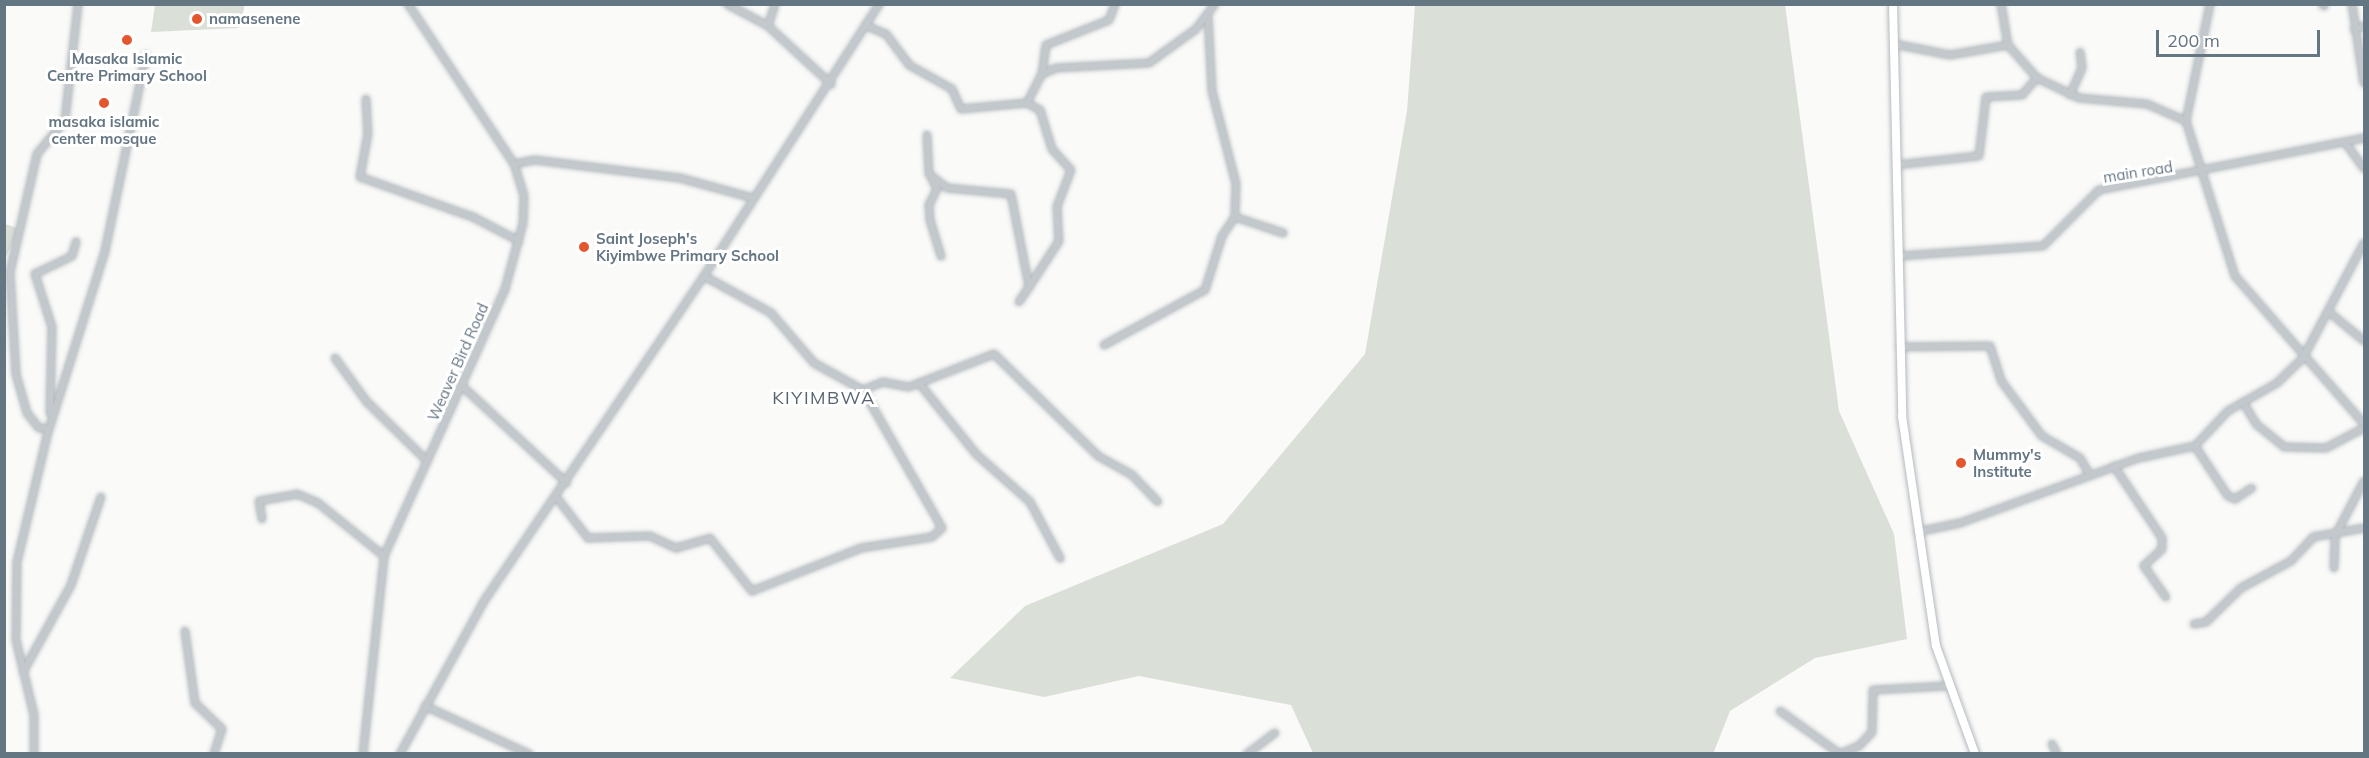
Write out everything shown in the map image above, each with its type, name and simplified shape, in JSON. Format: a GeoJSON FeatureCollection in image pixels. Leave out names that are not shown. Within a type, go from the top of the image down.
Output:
{"type":"FeatureCollection","features":[{"type":"Feature","properties":{"kind":"main road"},"geometry":{"type":"LineString","coordinates":[[1893,4],[1899,346],[1917,532],[1947,686],[1975,753]]}},
{"type":"Feature","properties":{"kind":"street"},"geometry":{"type":"LineString","coordinates":[[48,432],[27,413],[16,375],[8,264],[37,154],[64,120],[78,4]]}},
{"type":"Feature","properties":{"kind":"street","name":"Weaver Bird Road"},"geometry":{"type":"LineString","coordinates":[[363,753],[384,556],[505,289],[519,241],[524,196],[514,164],[408,4]]}},
{"type":"Feature","properties":{"kind":"street"},"geometry":{"type":"LineString","coordinates":[[727,4],[768,26],[831,84]]}},
{"type":"Feature","properties":{"kind":"street"},"geometry":{"type":"LineString","coordinates":[[768,26],[775,4]]}},
{"type":"Feature","properties":{"kind":"street"},"geometry":{"type":"LineString","coordinates":[[400,753],[484,601],[557,498],[704,276],[753,198],[831,84],[879,4]]}},
{"type":"Feature","properties":{"kind":"street"},"geometry":{"type":"LineString","coordinates":[[1027,103],[1042,74],[1046,45],[1109,20],[1115,4]]}},
{"type":"Feature","properties":{"kind":"street"},"geometry":{"type":"LineString","coordinates":[[1042,74],[1056,68],[1149,63],[1208,17],[1215,4]]}},
{"type":"Feature","properties":{"kind":"street"},"geometry":{"type":"LineString","coordinates":[[2001,4],[2008,45],[2037,78],[2070,95],[2147,104],[2186,121]]}},
{"type":"Feature","properties":{"kind":"street"},"geometry":{"type":"LineString","coordinates":[[2210,4],[2186,121],[2235,276],[2306,352],[2364,426],[2326,448],[2284,447],[2256,424],[2243,402]]}},
{"type":"Feature","properties":{"kind":"street"},"geometry":{"type":"LineString","coordinates":[[2352,4],[2364,83]]}},
{"type":"Feature","properties":{"kind":"street"},"geometry":{"type":"LineString","coordinates":[[1104,345],[1205,290],[1235,217],[1236,184],[1212,91],[1208,17]]}},
{"type":"Feature","properties":{"kind":"street"},"geometry":{"type":"LineString","coordinates":[[867,26],[886,34],[909,65],[952,89],[961,109],[1027,103],[1040,110],[1052,149],[1071,170],[1057,206],[1059,241],[1018,302]]}},
{"type":"Feature","properties":{"kind":"street"},"geometry":{"type":"LineString","coordinates":[[2354,29],[2364,26]]}},
{"type":"Feature","properties":{"kind":"street"},"geometry":{"type":"LineString","coordinates":[[1894,44],[1950,55],[2008,45]]}},
{"type":"Feature","properties":{"kind":"street"},"geometry":{"type":"LineString","coordinates":[[2070,95],[2082,68],[2079,52]]}},
{"type":"Feature","properties":{"kind":"street"},"geometry":{"type":"LineString","coordinates":[[34,753],[34,715],[16,640],[17,562],[48,432],[105,251],[146,55]]}},
{"type":"Feature","properties":{"kind":"street"},"geometry":{"type":"LineString","coordinates":[[1896,165],[1980,156],[1986,97],[2022,94],[2037,78]]}},
{"type":"Feature","properties":{"kind":"street"},"geometry":{"type":"LineString","coordinates":[[366,99],[368,133],[360,177],[473,218],[519,241]]}},
{"type":"Feature","properties":{"kind":"street"},"geometry":{"type":"LineString","coordinates":[[927,135],[929,174],[937,189],[929,205],[930,220],[941,255]]}},
{"type":"Feature","properties":{"kind":"street","name":"main road"},"geometry":{"type":"LineString","coordinates":[[1899,256],[2043,246],[2099,190],[2204,173],[2348,145],[2364,138]]}},
{"type":"Feature","properties":{"kind":"street"},"geometry":{"type":"LineString","coordinates":[[2348,145],[2364,168]]}},
{"type":"Feature","properties":{"kind":"street"},"geometry":{"type":"LineString","coordinates":[[514,164],[536,160],[680,178],[753,198]]}},
{"type":"Feature","properties":{"kind":"street"},"geometry":{"type":"LineString","coordinates":[[929,174],[947,188],[1011,194],[1029,287]]}},
{"type":"Feature","properties":{"kind":"street"},"geometry":{"type":"LineString","coordinates":[[1235,217],[1284,233]]}},
{"type":"Feature","properties":{"kind":"street"},"geometry":{"type":"LineString","coordinates":[[48,432],[52,327],[35,274],[72,256],[76,242]]}},
{"type":"Feature","properties":{"kind":"street"},"geometry":{"type":"LineString","coordinates":[[1917,532],[1960,523],[2114,466],[2195,446],[2243,402],[2277,383],[2306,352],[2364,243]]}},
{"type":"Feature","properties":{"kind":"street"},"geometry":{"type":"LineString","coordinates":[[557,498],[588,538],[650,536],[676,548],[710,537],[752,591],[861,548],[932,537],[942,528],[863,390],[814,363],[771,313],[704,276]]}},
{"type":"Feature","properties":{"kind":"street"},"geometry":{"type":"LineString","coordinates":[[2328,312],[2364,341]]}},
{"type":"Feature","properties":{"kind":"street"},"geometry":{"type":"LineString","coordinates":[[1899,346],[1923,351],[1941,343],[1990,346],[2002,382],[2042,436],[2080,458],[2090,475]]}},
{"type":"Feature","properties":{"kind":"street"},"geometry":{"type":"LineString","coordinates":[[863,390],[883,382],[901,387],[919,383],[994,354],[1098,456],[1132,475],[1158,502]]}},
{"type":"Feature","properties":{"kind":"street"},"geometry":{"type":"LineString","coordinates":[[335,358],[367,402],[426,460]]}},
{"type":"Feature","properties":{"kind":"street"},"geometry":{"type":"LineString","coordinates":[[919,383],[976,454],[1030,502],[1060,558]]}},
{"type":"Feature","properties":{"kind":"street"},"geometry":{"type":"LineString","coordinates":[[461,385],[567,483]]}},
{"type":"Feature","properties":{"kind":"street"},"geometry":{"type":"LineString","coordinates":[[2195,446],[2228,496],[2235,499],[2252,488]]}},
{"type":"Feature","properties":{"kind":"street"},"geometry":{"type":"LineString","coordinates":[[2114,466],[2162,538],[2162,549],[2144,566],[2166,597]]}},
{"type":"Feature","properties":{"kind":"street"},"geometry":{"type":"LineString","coordinates":[[2334,568],[2336,533],[2364,482]]}},
{"type":"Feature","properties":{"kind":"street"},"geometry":{"type":"LineString","coordinates":[[262,519],[259,501],[297,494],[318,503],[384,556]]}},
{"type":"Feature","properties":{"kind":"street"},"geometry":{"type":"LineString","coordinates":[[23,672],[71,585],[101,497]]}},
{"type":"Feature","properties":{"kind":"street"},"geometry":{"type":"LineString","coordinates":[[2194,624],[2206,622],[2241,588],[2291,561],[2313,537],[2364,528]]}},
{"type":"Feature","properties":{"kind":"street"},"geometry":{"type":"LineString","coordinates":[[185,631],[195,703],[222,729],[214,753]]}},
{"type":"Feature","properties":{"kind":"street"},"geometry":{"type":"LineString","coordinates":[[1780,711],[1840,753],[1859,746],[1872,732],[1873,690],[1947,686]]}},
{"type":"Feature","properties":{"kind":"street"},"geometry":{"type":"LineString","coordinates":[[425,706],[529,753]]}},
{"type":"Feature","properties":{"kind":"street"},"geometry":{"type":"LineString","coordinates":[[1247,753],[1275,733]]}},
{"type":"Feature","properties":{"kind":"street"},"geometry":{"type":"LineString","coordinates":[[2052,744],[2057,753]]}},
{"type":"Feature","properties":{"kind":"shaded area","name":"namasenene"},"geometry":{"type":"Polygon","coordinates":[[[155,5],[244,5],[244,9],[238,28],[151,32],[155,5]]]}},
{"type":"Feature","properties":{"kind":"shaded area"},"geometry":{"type":"Polygon","coordinates":[[[1415,5],[1785,5],[1839,411],[1894,534],[1907,639],[1815,658],[1730,711],[1713,754],[1313,753],[1291,705],[1139,676],[1044,697],[950,678],[1025,606],[1223,524],[1365,354],[1407,111],[1415,5]]]}},
{"type":"Feature","properties":{"kind":"shaded area"},"geometry":{"type":"Polygon","coordinates":[[[5,224],[20,229],[5,259],[5,224]]]}},
{"type":"Feature","properties":{"kind":"place","name":"namasenene"},"geometry":{"type":"Point","coordinates":[197,19]}},
{"type":"Feature","properties":{"kind":"place","name":"Masaka Islamic Centre Primary School"},"geometry":{"type":"Point","coordinates":[127,40]}},
{"type":"Feature","properties":{"kind":"place","name":"masaka islamic center mosque"},"geometry":{"type":"Point","coordinates":[104,103]}},
{"type":"Feature","properties":{"kind":"place","name":"Saint Joseph's Kiyimbwe Primary School"},"geometry":{"type":"Point","coordinates":[584,247]}},
{"type":"Feature","properties":{"kind":"place","name":"Mummy's Institute"},"geometry":{"type":"Point","coordinates":[1961,463]}},
{"type":"Feature","properties":{"kind":"district","name":"KIYIMBWA"},"geometry":{"type":"Point","coordinates":[824,398]}}]}
